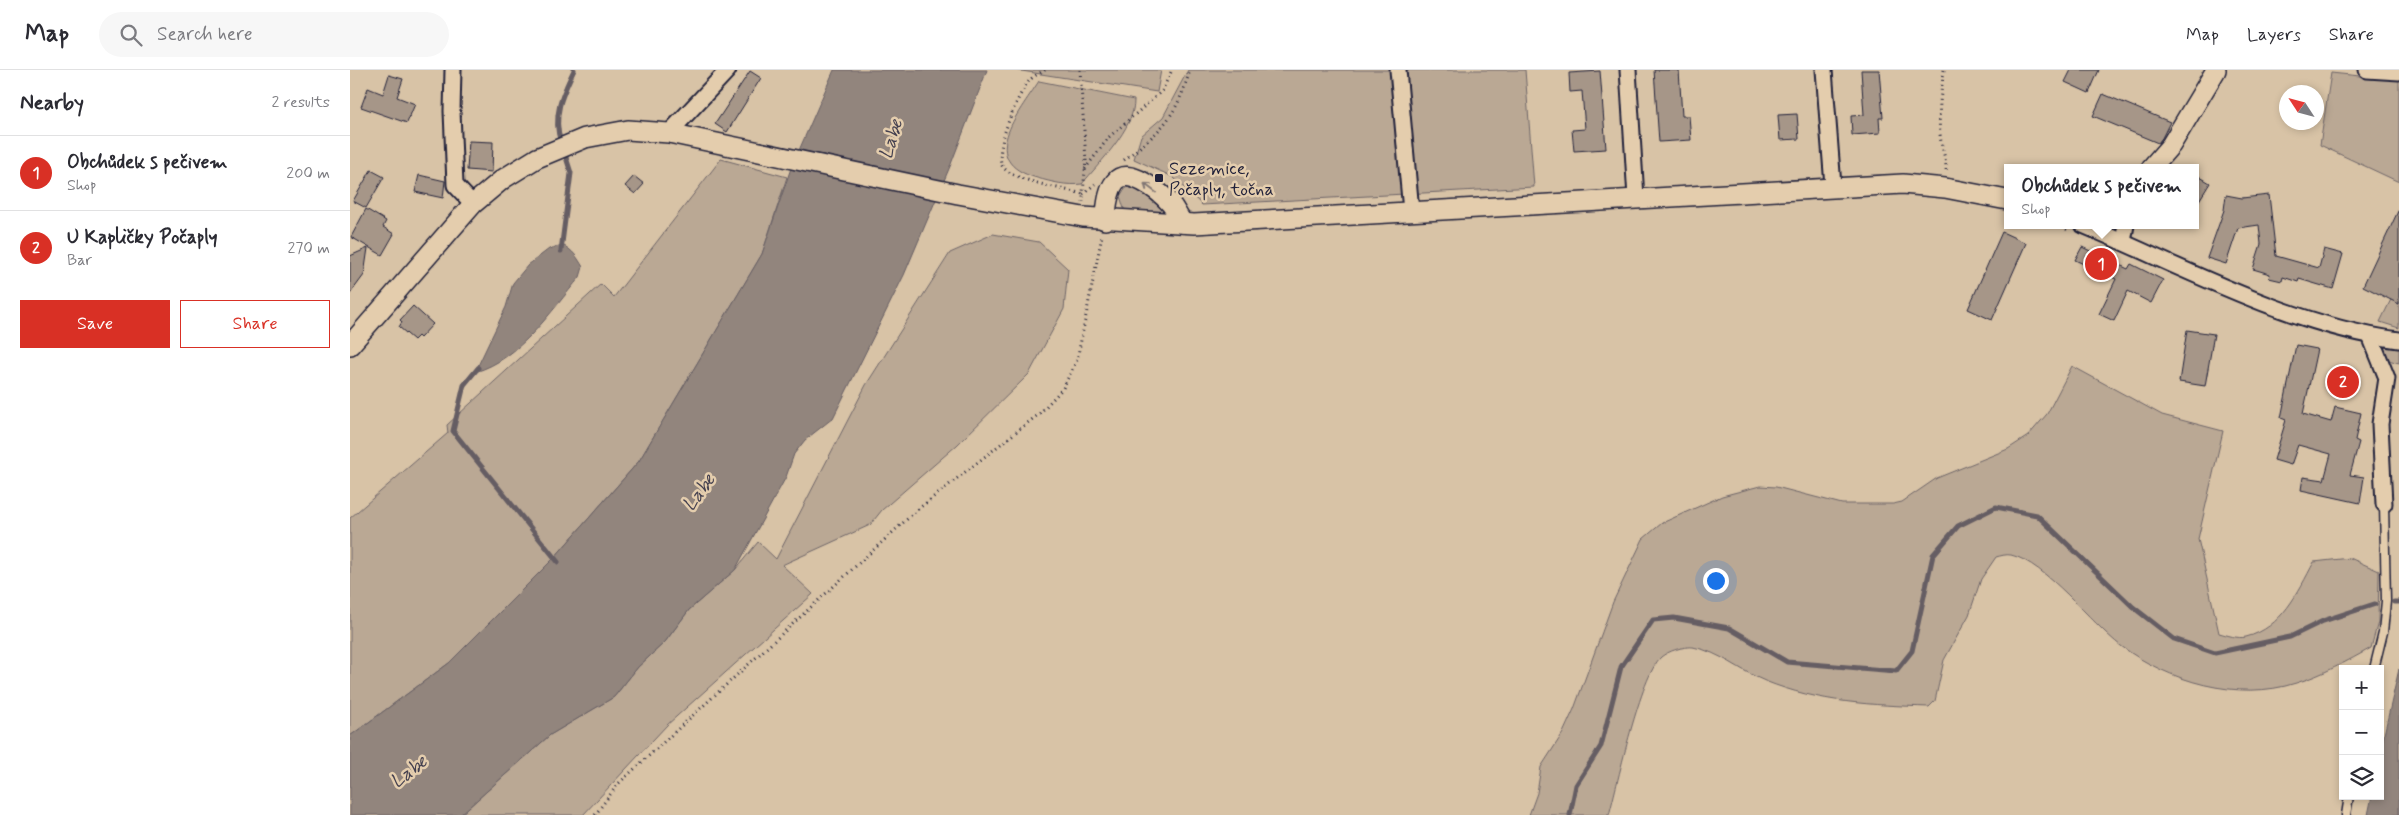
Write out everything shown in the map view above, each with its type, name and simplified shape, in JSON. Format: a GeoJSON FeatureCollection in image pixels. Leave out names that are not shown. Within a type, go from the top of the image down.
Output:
{"type":"FeatureCollection","features":[{"type":"Feature","properties":{"kind":"street"},"geometry":{"type":"LineString","coordinates":[[453,70],[452,111],[455,186],[473,204]]}},
{"type":"Feature","properties":{"kind":"street"},"geometry":{"type":"LineString","coordinates":[[669,133],[728,70]]}},
{"type":"Feature","properties":{"kind":"street"},"geometry":{"type":"LineString","coordinates":[[1398,70],[1411,211]]}},
{"type":"Feature","properties":{"kind":"street"},"geometry":{"type":"LineString","coordinates":[[1628,70],[1636,198]]}},
{"type":"Feature","properties":{"kind":"street"},"geometry":{"type":"LineString","coordinates":[[1824,70],[1833,186]]}},
{"type":"Feature","properties":{"kind":"street"},"geometry":{"type":"LineString","coordinates":[[2155,164],[2171,145],[2216,70]]}},
{"type":"Feature","properties":{"kind":"street"},"geometry":{"type":"LineString","coordinates":[[2367,70],[2399,72]]}},
{"type":"Feature","properties":{"kind":"street"},"geometry":{"type":"LineString","coordinates":[[350,345],[473,204],[503,179],[537,158],[584,138],[628,130],[669,133],[958,194],[1105,220],[1183,223],[1833,186],[1903,184],[1945,188],[2004,199]]}},
{"type":"Feature","properties":{"kind":"street"},"geometry":{"type":"LineString","coordinates":[[1105,220],[1114,182],[1120,176],[1127,175],[1139,179],[1169,202],[1183,223]]}},
{"type":"Feature","properties":{"kind":"street"},"geometry":{"type":"LineString","coordinates":[[2092,229],[2284,310],[2324,324],[2370,336],[2399,340]]}},
{"type":"Feature","properties":{"kind":"street"},"geometry":{"type":"LineString","coordinates":[[2123,242],[2125,229]]}},
{"type":"Feature","properties":{"kind":"street"},"geometry":{"type":"LineString","coordinates":[[2370,336],[2393,374],[2380,424],[2384,504]]}},
{"type":"Feature","properties":{"kind":"lane"},"geometry":{"type":"LineString","coordinates":[[2375,665],[2383,632],[2386,601],[2384,504]]}},
{"type":"Feature","properties":{"kind":"lane"},"geometry":{"type":"LineString","coordinates":[[2346,815],[2348,800]]}},
{"type":"Feature","properties":{"kind":"path"},"geometry":{"type":"LineString","coordinates":[[1045,70],[1029,80],[1014,111],[1002,140],[1000,154],[1003,166],[1013,175],[1083,194]]}},
{"type":"Feature","properties":{"kind":"path"},"geometry":{"type":"LineString","coordinates":[[1080,70],[1085,168],[1083,217]]}},
{"type":"Feature","properties":{"kind":"path"},"geometry":{"type":"LineString","coordinates":[[1085,168],[1109,137],[1162,90],[1172,70]]}},
{"type":"Feature","properties":{"kind":"path"},"geometry":{"type":"LineString","coordinates":[[1117,166],[1160,132],[1182,97],[1190,70]]}},
{"type":"Feature","properties":{"kind":"path"},"geometry":{"type":"LineString","coordinates":[[1944,70],[1939,112],[1940,137],[1947,162],[1945,188]]}},
{"type":"Feature","properties":{"kind":"path"},"geometry":{"type":"LineString","coordinates":[[1083,194],[1097,182]]}},
{"type":"Feature","properties":{"kind":"path"},"geometry":{"type":"LineString","coordinates":[[595,815],[618,784],[916,510],[1038,414],[1063,388],[1077,360],[1105,220]]}},
{"type":"Feature","properties":{"kind":"shaded area"},"geometry":{"type":"Polygon","coordinates":[[[1015,70],[1161,70],[1157,92],[1015,70]]]}},
{"type":"Feature","properties":{"kind":"shaded area"},"geometry":{"type":"Polygon","coordinates":[[[1188,70],[1525,70],[1534,187],[1202,205],[1173,177],[1134,159],[1141,136],[1163,117],[1188,70]]]}},
{"type":"Feature","properties":{"kind":"shaded area"},"geometry":{"type":"Polygon","coordinates":[[[2331,73],[2399,80],[2399,182],[2320,145],[2322,130],[2324,130],[2331,73]]]}},
{"type":"Feature","properties":{"kind":"shaded area"},"geometry":{"type":"Polygon","coordinates":[[[1039,81],[1134,100],[1129,122],[1115,145],[1082,184],[1065,184],[1037,178],[1019,170],[1009,160],[1005,149],[1007,136],[1021,108],[1039,81]]]}},
{"type":"Feature","properties":{"kind":"shaded area"},"geometry":{"type":"Polygon","coordinates":[[[721,159],[787,177],[762,254],[639,461],[554,558],[449,663],[350,736],[350,518],[448,433],[447,425],[601,284],[614,297],[721,159]]]}},
{"type":"Feature","properties":{"kind":"shaded area"},"geometry":{"type":"Polygon","coordinates":[[[1128,187],[1146,193],[1163,207],[1164,217],[1125,212],[1120,196],[1128,187]]]}},
{"type":"Feature","properties":{"kind":"shaded area"},"geometry":{"type":"Polygon","coordinates":[[[993,234],[1039,242],[1068,269],[1064,309],[1029,374],[957,445],[882,510],[870,525],[782,565],[813,594],[667,725],[583,815],[460,815],[550,735],[614,697],[638,667],[665,642],[689,610],[735,570],[758,542],[776,559],[866,385],[950,253],[993,234]]]}},
{"type":"Feature","properties":{"kind":"shaded area"},"geometry":{"type":"Polygon","coordinates":[[[2399,283],[2399,328],[2380,322],[2399,283]]]}},
{"type":"Feature","properties":{"kind":"shaded area"},"geometry":{"type":"Polygon","coordinates":[[[2383,344],[2399,347],[2399,363],[2385,359],[2381,353],[2383,344]]]}},
{"type":"Feature","properties":{"kind":"shaded area"},"geometry":{"type":"Polygon","coordinates":[[[2072,366],[2162,415],[2223,431],[2198,539],[2219,633],[2246,637],[2270,626],[2295,597],[2314,562],[2350,558],[2379,571],[2378,622],[2371,648],[2315,676],[2274,688],[2251,690],[2204,685],[2160,669],[2121,646],[2039,569],[2025,560],[2011,555],[2003,555],[1996,557],[1981,579],[1969,615],[1944,660],[1935,701],[1929,707],[1846,702],[1806,694],[1765,681],[1703,649],[1693,647],[1681,648],[1661,657],[1645,685],[1630,731],[1609,815],[1529,815],[1537,793],[1541,767],[1563,733],[1574,709],[1613,602],[1643,539],[1662,523],[1722,496],[1760,486],[1776,487],[1842,504],[1893,504],[1902,502],[1937,478],[2008,449],[2028,436],[2047,414],[2072,366]]]}},
{"type":"Feature","properties":{"kind":"water","name":"Labe"},"geometry":{"type":"Polygon","coordinates":[[[834,70],[987,70],[951,164],[904,275],[833,418],[805,440],[794,454],[786,477],[735,570],[689,610],[665,642],[638,667],[614,697],[550,735],[460,815],[350,815],[350,736],[449,663],[554,558],[639,461],[762,254],[790,171],[834,70]]]}},
{"type":"Feature","properties":{"kind":"water"},"geometry":{"type":"Polygon","coordinates":[[[562,245],[577,257],[583,267],[580,277],[546,319],[520,345],[491,366],[475,372],[506,307],[513,283],[528,265],[549,249],[562,245]]]}},
{"type":"Feature","properties":{"kind":"water"},"geometry":{"type":"Polygon","coordinates":[[[2399,669],[2399,815],[2368,815],[2371,800],[2384,800],[2384,735],[2399,669]]]}},
{"type":"Feature","properties":{"kind":"building"},"geometry":{"type":"Polygon","coordinates":[[[1654,70],[1679,70],[1682,116],[1689,116],[1691,140],[1659,142],[1654,70]]]}},
{"type":"Feature","properties":{"kind":"building"},"geometry":{"type":"Polygon","coordinates":[[[1861,70],[1879,70],[1883,118],[1879,118],[1880,133],[1852,135],[1851,116],[1864,115],[1861,70]]]}},
{"type":"Feature","properties":{"kind":"building"},"geometry":{"type":"Polygon","coordinates":[[[2071,70],[2099,70],[2089,93],[2065,82],[2071,70]]]}},
{"type":"Feature","properties":{"kind":"building"},"geometry":{"type":"Polygon","coordinates":[[[750,71],[761,78],[727,132],[715,124],[750,71]]]}},
{"type":"Feature","properties":{"kind":"building"},"geometry":{"type":"Polygon","coordinates":[[[1600,71],[1606,149],[1574,151],[1572,130],[1585,129],[1582,91],[1570,92],[1569,73],[1600,71]]]}},
{"type":"Feature","properties":{"kind":"building"},"geometry":{"type":"Polygon","coordinates":[[[389,75],[403,79],[397,97],[415,104],[407,123],[361,107],[368,88],[383,94],[389,75]]]}},
{"type":"Feature","properties":{"kind":"building"},"geometry":{"type":"Polygon","coordinates":[[[2103,94],[2170,122],[2158,143],[2093,116],[2103,94]]]}},
{"type":"Feature","properties":{"kind":"building"},"geometry":{"type":"Polygon","coordinates":[[[1797,114],[1799,139],[1780,140],[1778,115],[1797,114]]]}},
{"type":"Feature","properties":{"kind":"building"},"geometry":{"type":"Polygon","coordinates":[[[469,141],[493,142],[492,172],[467,170],[469,141]]]}},
{"type":"Feature","properties":{"kind":"building"},"geometry":{"type":"Polygon","coordinates":[[[371,170],[384,177],[366,208],[353,201],[371,170]]]}},
{"type":"Feature","properties":{"kind":"building"},"geometry":{"type":"Polygon","coordinates":[[[419,175],[445,181],[443,198],[415,192],[419,175]]]}},
{"type":"Feature","properties":{"kind":"building"},"geometry":{"type":"Polygon","coordinates":[[[634,176],[644,184],[635,194],[625,186],[634,176]]]}},
{"type":"Feature","properties":{"kind":"building"},"geometry":{"type":"Polygon","coordinates":[[[2199,176],[2210,183],[2199,201],[2199,176]]]}},
{"type":"Feature","properties":{"kind":"building"},"geometry":{"type":"Polygon","coordinates":[[[2226,195],[2242,198],[2269,195],[2276,256],[2319,268],[2324,249],[2343,254],[2333,289],[2299,279],[2298,282],[2283,277],[2282,281],[2269,278],[2270,274],[2253,269],[2261,244],[2259,225],[2238,228],[2226,264],[2207,258],[2224,210],[2226,195]]]}},
{"type":"Feature","properties":{"kind":"building"},"geometry":{"type":"Polygon","coordinates":[[[366,209],[386,221],[383,227],[394,234],[382,255],[351,237],[366,209]]]}},
{"type":"Feature","properties":{"kind":"building"},"geometry":{"type":"Polygon","coordinates":[[[2399,209],[2399,304],[2363,286],[2399,209]]]}},
{"type":"Feature","properties":{"kind":"building"},"geometry":{"type":"Polygon","coordinates":[[[2002,232],[2026,243],[1992,320],[1968,309],[2002,232]]]}},
{"type":"Feature","properties":{"kind":"building"},"geometry":{"type":"Polygon","coordinates":[[[2082,247],[2128,269],[2131,264],[2163,280],[2151,303],[2128,291],[2114,321],[2099,314],[2116,279],[2075,260],[2082,247]]]}},
{"type":"Feature","properties":{"kind":"building"},"geometry":{"type":"Polygon","coordinates":[[[368,248],[364,275],[350,294],[350,256],[368,248]]]}},
{"type":"Feature","properties":{"kind":"building"},"geometry":{"type":"Polygon","coordinates":[[[413,306],[433,324],[420,338],[418,336],[414,340],[399,327],[402,322],[400,320],[413,306]]]}},
{"type":"Feature","properties":{"kind":"building"},"geometry":{"type":"Polygon","coordinates":[[[2187,330],[2214,334],[2205,386],[2179,382],[2187,330]]]}},
{"type":"Feature","properties":{"kind":"building"},"geometry":{"type":"Polygon","coordinates":[[[2296,345],[2317,349],[2303,414],[2331,422],[2335,407],[2361,413],[2355,440],[2359,442],[2350,475],[2364,477],[2360,503],[2301,490],[2303,477],[2324,480],[2331,454],[2298,445],[2291,465],[2274,460],[2286,420],[2281,418],[2296,345]]]}},
{"type":"Feature","properties":{"kind":"waterway"},"geometry":{"type":"LineString","coordinates":[[561,143],[558,133],[558,115],[562,97],[574,70]]}},
{"type":"Feature","properties":{"kind":"waterway"},"geometry":{"type":"LineString","coordinates":[[561,251],[571,173],[564,151]]}},
{"type":"Feature","properties":{"kind":"waterway"},"geometry":{"type":"LineString","coordinates":[[478,368],[464,385],[453,431],[558,562]]}},
{"type":"Feature","properties":{"kind":"waterway"},"geometry":{"type":"LineString","coordinates":[[1570,815],[1576,785],[1601,746],[1621,667],[1653,620],[1674,618],[1729,628],[1787,662],[1896,671],[1912,651],[1933,555],[1958,526],[1996,507],[2037,515],[2133,607],[2174,639],[2215,653],[2290,637],[2323,621],[2375,604]]}},
{"type":"Feature","properties":{"kind":"waterway"},"geometry":{"type":"LineString","coordinates":[[2394,602],[2399,602]]}},
{"type":"Feature","properties":{"kind":"place","name":"Sezemice, Počaply, točna"},"geometry":{"type":"Point","coordinates":[1159,178]}},
{"type":"Feature","properties":{"kind":"place","name":"Obchůdek s pečivem"},"geometry":{"type":"Point","coordinates":[2101,264]}},
{"type":"Feature","properties":{"kind":"place","name":"U Kapličky Počaply"},"geometry":{"type":"Point","coordinates":[2343,382]}}]}
